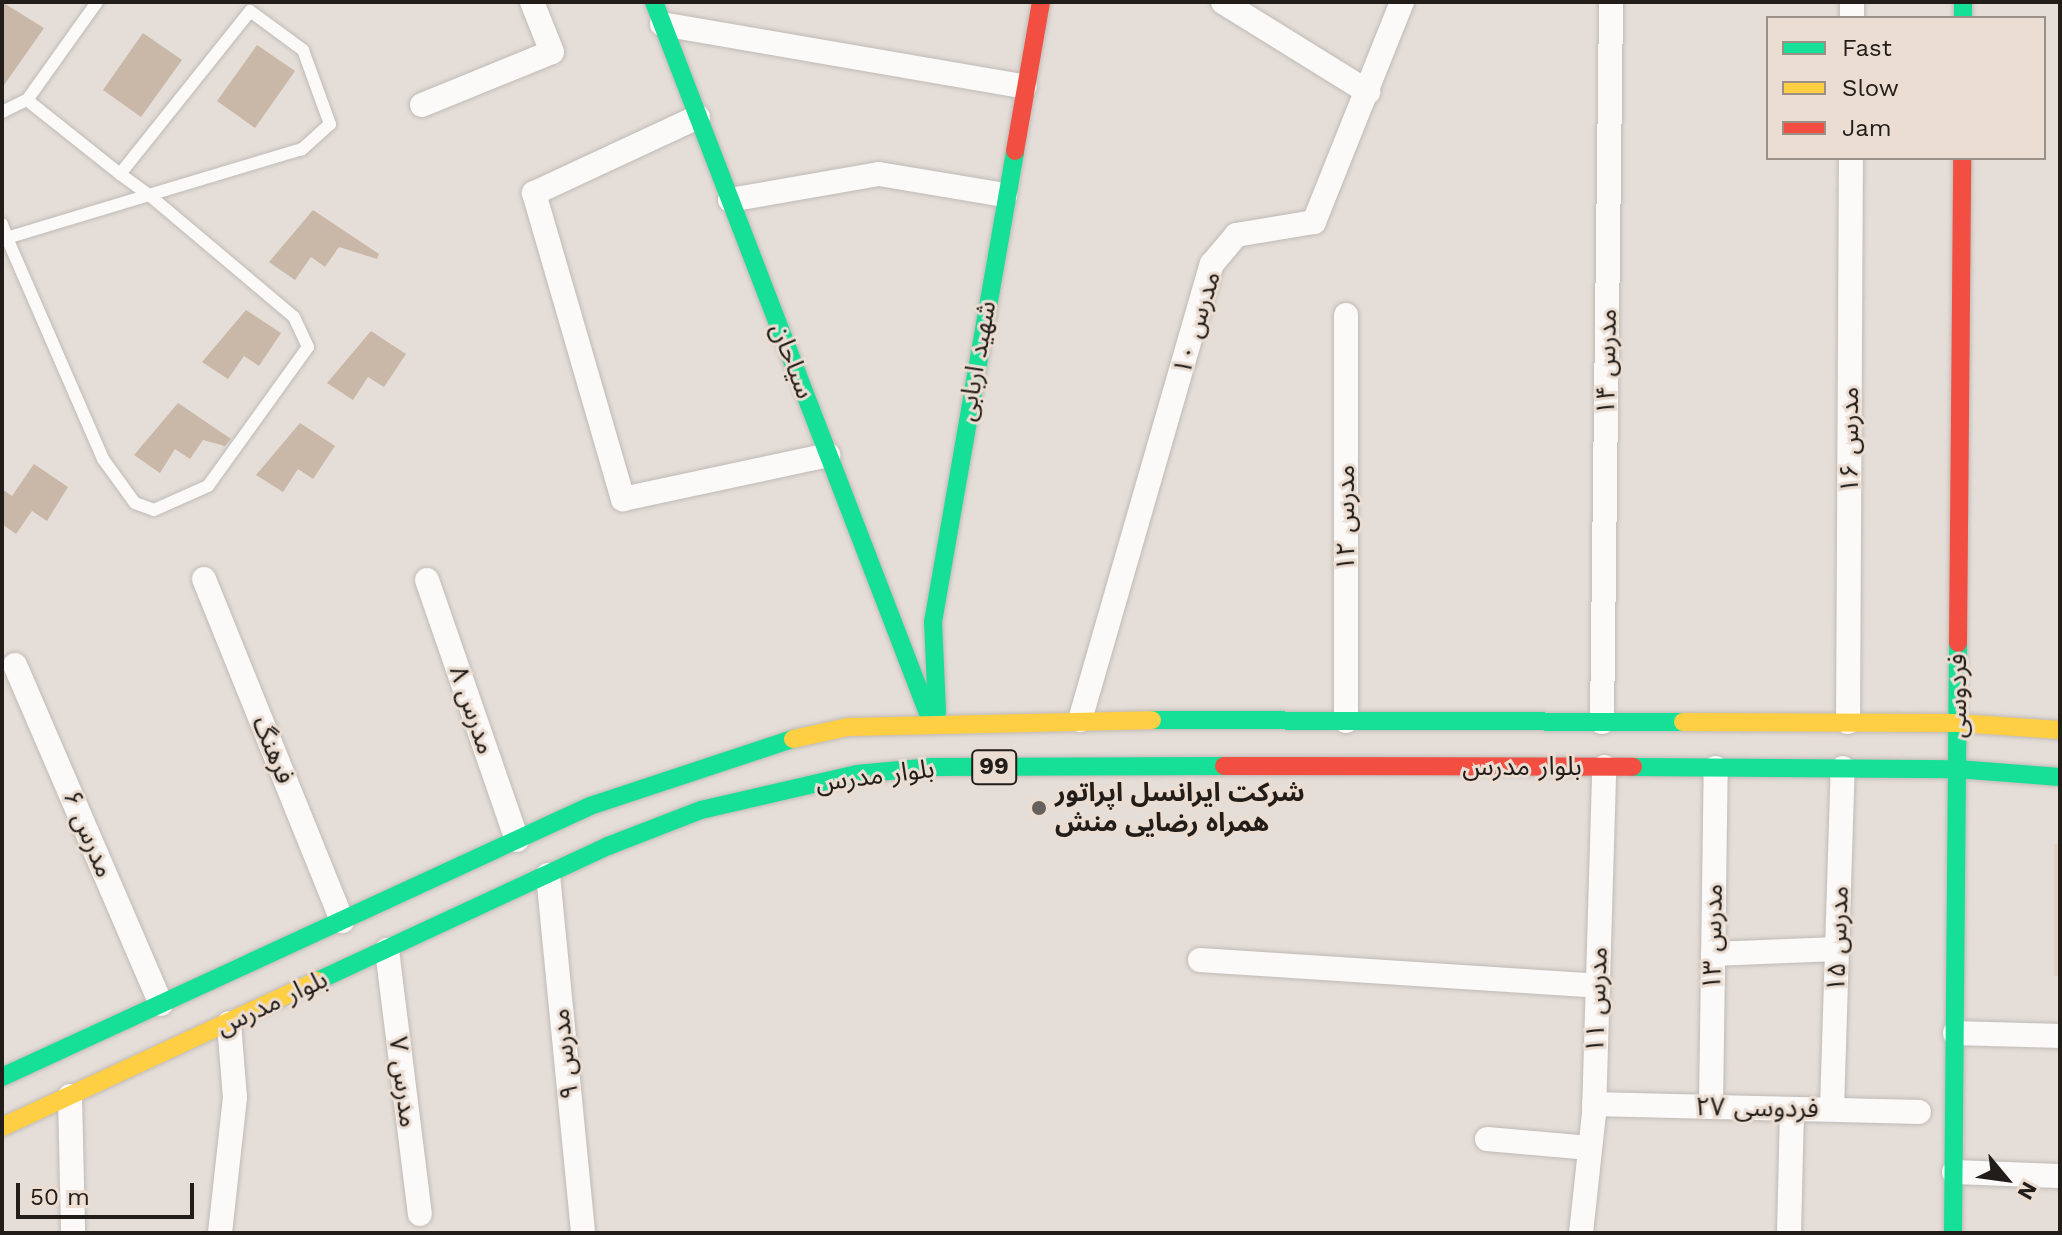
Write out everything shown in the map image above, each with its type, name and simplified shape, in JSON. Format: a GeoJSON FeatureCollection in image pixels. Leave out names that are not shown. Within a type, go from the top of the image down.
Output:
{"type":"FeatureCollection","features":[{"type":"Feature","properties":{"kind":"main road","name":"شهید اربابی"},"geometry":{"type":"LineString","coordinates":[[934,721],[933,622],[1041,2]]}},
{"type":"Feature","properties":{"kind":"main road","name":"سیاحان"},"geometry":{"type":"LineString","coordinates":[[658,13],[904,652],[934,721]]}},
{"type":"Feature","properties":{"kind":"main road","name":"فردوسی"},"geometry":{"type":"LineString","coordinates":[[1953,1233],[1962,160]]}},
{"type":"Feature","properties":{"kind":"main road"},"geometry":{"type":"LineString","coordinates":[[904,652],[934,647]]}},
{"type":"Feature","properties":{"kind":"main road","name":"بلوار مدرس"},"geometry":{"type":"LineString","coordinates":[[2,1077],[590,806],[766,745],[848,727],[934,721],[1080,720],[1958,723],[2060,730]]}},
{"type":"Feature","properties":{"kind":"main road","name":"بلوار مدرس"},"geometry":{"type":"LineString","coordinates":[[2,1127],[548,875],[701,810],[857,774],[932,767],[1604,767],[1957,769],[2060,777]]}},
{"type":"Feature","properties":{"kind":"street"},"geometry":{"type":"LineString","coordinates":[[422,105],[552,52],[532,2]]}},
{"type":"Feature","properties":{"kind":"street"},"geometry":{"type":"LineString","coordinates":[[1223,2],[1368,92]]}},
{"type":"Feature","properties":{"kind":"street","name":"مدرس ۱۰"},"geometry":{"type":"LineString","coordinates":[[1080,720],[1212,264],[1236,235],[1314,222],[1402,2]]}},
{"type":"Feature","properties":{"kind":"street","name":"مدرس ۱۴"},"geometry":{"type":"LineString","coordinates":[[1602,722],[1611,2]]}},
{"type":"Feature","properties":{"kind":"street"},"geometry":{"type":"LineString","coordinates":[[658,13],[1025,87]]}},
{"type":"Feature","properties":{"kind":"street"},"geometry":{"type":"LineString","coordinates":[[698,117],[534,193],[623,499],[828,455]]}},
{"type":"Feature","properties":{"kind":"street","name":"مدرس ۱۶"},"geometry":{"type":"LineString","coordinates":[[1848,722],[1851,160]]}},
{"type":"Feature","properties":{"kind":"street"},"geometry":{"type":"LineString","coordinates":[[730,200],[879,174],[1005,195]]}},
{"type":"Feature","properties":{"kind":"street","name":"مدرس ۱۲"},"geometry":{"type":"LineString","coordinates":[[1346,315],[1346,721]]}},
{"type":"Feature","properties":{"kind":"street","name":"فرهنگ"},"geometry":{"type":"LineString","coordinates":[[204,579],[342,921]]}},
{"type":"Feature","properties":{"kind":"street","name":"مدرس ۸"},"geometry":{"type":"LineString","coordinates":[[427,580],[517,840]]}},
{"type":"Feature","properties":{"kind":"street","name":"مدرس ۶"},"geometry":{"type":"LineString","coordinates":[[15,665],[161,1004]]}},
{"type":"Feature","properties":{"kind":"street","name":"مدرس ۱۱"},"geometry":{"type":"LineString","coordinates":[[1581,1233],[1594,1104],[1604,767]]}},
{"type":"Feature","properties":{"kind":"street","name":"مدرس ۱۳"},"geometry":{"type":"LineString","coordinates":[[1711,1107],[1716,768]]}},
{"type":"Feature","properties":{"kind":"street","name":"مدرس ۱۵"},"geometry":{"type":"LineString","coordinates":[[1832,1109],[1843,768]]}},
{"type":"Feature","properties":{"kind":"street","name":"مدرس ۹"},"geometry":{"type":"LineString","coordinates":[[548,875],[583,1233]]}},
{"type":"Feature","properties":{"kind":"street"},"geometry":{"type":"LineString","coordinates":[[1713,954],[1837,949]]}},
{"type":"Feature","properties":{"kind":"street","name":"مدرس ۷"},"geometry":{"type":"LineString","coordinates":[[387,950],[420,1214]]}},
{"type":"Feature","properties":{"kind":"street"},"geometry":{"type":"LineString","coordinates":[[1200,960],[1597,986]]}},
{"type":"Feature","properties":{"kind":"street"},"geometry":{"type":"LineString","coordinates":[[220,1233],[235,1098],[229,1023]]}},
{"type":"Feature","properties":{"kind":"street"},"geometry":{"type":"LineString","coordinates":[[1955,1033],[2060,1036]]}},
{"type":"Feature","properties":{"kind":"street"},"geometry":{"type":"LineString","coordinates":[[70,1096],[73,1233]]}},
{"type":"Feature","properties":{"kind":"street","name":"فردوسی ۲۷"},"geometry":{"type":"LineString","coordinates":[[1594,1104],[1919,1112]]}},
{"type":"Feature","properties":{"kind":"street"},"geometry":{"type":"LineString","coordinates":[[1789,1233],[1792,1109]]}},
{"type":"Feature","properties":{"kind":"street"},"geometry":{"type":"LineString","coordinates":[[1487,1139],[1590,1148]]}},
{"type":"Feature","properties":{"kind":"street"},"geometry":{"type":"LineString","coordinates":[[1954,1172],[2060,1176]]}},
{"type":"Feature","properties":{"kind":"lane"},"geometry":{"type":"LineString","coordinates":[[2,112],[27,100],[97,2]]}},
{"type":"Feature","properties":{"kind":"lane"},"geometry":{"type":"LineString","coordinates":[[5,238],[302,149],[330,124],[303,50],[250,11],[120,174]]}},
{"type":"Feature","properties":{"kind":"lane"},"geometry":{"type":"LineString","coordinates":[[2,224],[5,238],[103,459],[135,503],[154,510],[208,486],[308,347],[294,317],[149,195],[27,100]]}},
{"type":"Feature","properties":{"kind":"shaded area"},"geometry":{"type":"Polygon","coordinates":[[[2054,844],[2060,844],[2060,976],[2054,976],[2054,844]]]}},
{"type":"Feature","properties":{"kind":"building"},"geometry":{"type":"Polygon","coordinates":[[[2,2],[44,28],[2,88],[2,2]]]}},
{"type":"Feature","properties":{"kind":"building"},"geometry":{"type":"Polygon","coordinates":[[[143,33],[182,60],[141,117],[103,90],[143,33]]]}},
{"type":"Feature","properties":{"kind":"building"},"geometry":{"type":"Polygon","coordinates":[[[257,45],[295,71],[255,128],[217,101],[257,45]]]}},
{"type":"Feature","properties":{"kind":"building"},"geometry":{"type":"Polygon","coordinates":[[[313,210],[379,254],[377,259],[339,247],[325,267],[311,257],[295,280],[269,262],[313,210]]]}},
{"type":"Feature","properties":{"kind":"building"},"geometry":{"type":"Polygon","coordinates":[[[246,310],[281,333],[259,366],[244,356],[228,379],[202,362],[246,310]]]}},
{"type":"Feature","properties":{"kind":"building"},"geometry":{"type":"Polygon","coordinates":[[[371,331],[406,354],[384,387],[368,377],[353,400],[327,383],[371,331]]]}},
{"type":"Feature","properties":{"kind":"building"},"geometry":{"type":"Polygon","coordinates":[[[178,403],[231,439],[225,446],[203,440],[190,459],[175,449],[160,473],[134,455],[178,403]]]}},
{"type":"Feature","properties":{"kind":"building"},"geometry":{"type":"Polygon","coordinates":[[[300,423],[335,446],[313,479],[298,469],[283,492],[256,475],[300,423]]]}},
{"type":"Feature","properties":{"kind":"building"},"geometry":{"type":"Polygon","coordinates":[[[34,464],[68,487],[47,521],[32,511],[16,534],[2,524],[2,489],[12,496],[34,464]]]}},
{"type":"Feature","properties":{"kind":"traffic: fast"},"geometry":{"type":"LineString","coordinates":[[654,2],[931,721]]}},
{"type":"Feature","properties":{"kind":"traffic: fast"},"geometry":{"type":"LineString","coordinates":[[1963,2],[1963,16]]}},
{"type":"Feature","properties":{"kind":"traffic: fast"},"geometry":{"type":"LineString","coordinates":[[937,712],[933,622],[1015,151]]}},
{"type":"Feature","properties":{"kind":"traffic: fast"},"geometry":{"type":"LineString","coordinates":[[1953,1233],[1958,643]]}},
{"type":"Feature","properties":{"kind":"traffic: fast"},"geometry":{"type":"LineString","coordinates":[[1152,720],[1683,722]]}},
{"type":"Feature","properties":{"kind":"traffic: fast"},"geometry":{"type":"LineString","coordinates":[[2,1077],[590,806],[793,739]]}},
{"type":"Feature","properties":{"kind":"traffic: fast"},"geometry":{"type":"LineString","coordinates":[[317,981],[608,846],[701,810],[857,774],[932,767],[1224,766]]}},
{"type":"Feature","properties":{"kind":"traffic: fast"},"geometry":{"type":"LineString","coordinates":[[1633,767],[1957,769],[2060,777]]}},
{"type":"Feature","properties":{"kind":"traffic: slow"},"geometry":{"type":"LineString","coordinates":[[793,739],[848,727],[1152,720]]}},
{"type":"Feature","properties":{"kind":"traffic: slow"},"geometry":{"type":"LineString","coordinates":[[1683,722],[1958,723],[2060,730]]}},
{"type":"Feature","properties":{"kind":"traffic: slow"},"geometry":{"type":"LineString","coordinates":[[2,1127],[317,981]]}},
{"type":"Feature","properties":{"kind":"traffic: jam"},"geometry":{"type":"LineString","coordinates":[[1015,151],[1041,2]]}},
{"type":"Feature","properties":{"kind":"traffic: jam"},"geometry":{"type":"LineString","coordinates":[[1958,643],[1962,160]]}},
{"type":"Feature","properties":{"kind":"traffic: jam"},"geometry":{"type":"LineString","coordinates":[[1224,766],[1633,767]]}},
{"type":"Feature","properties":{"kind":"place","name":"شرکت ایرانسل اپراتور همراه رضایی منش"},"geometry":{"type":"Point","coordinates":[1039,808]}}]}
